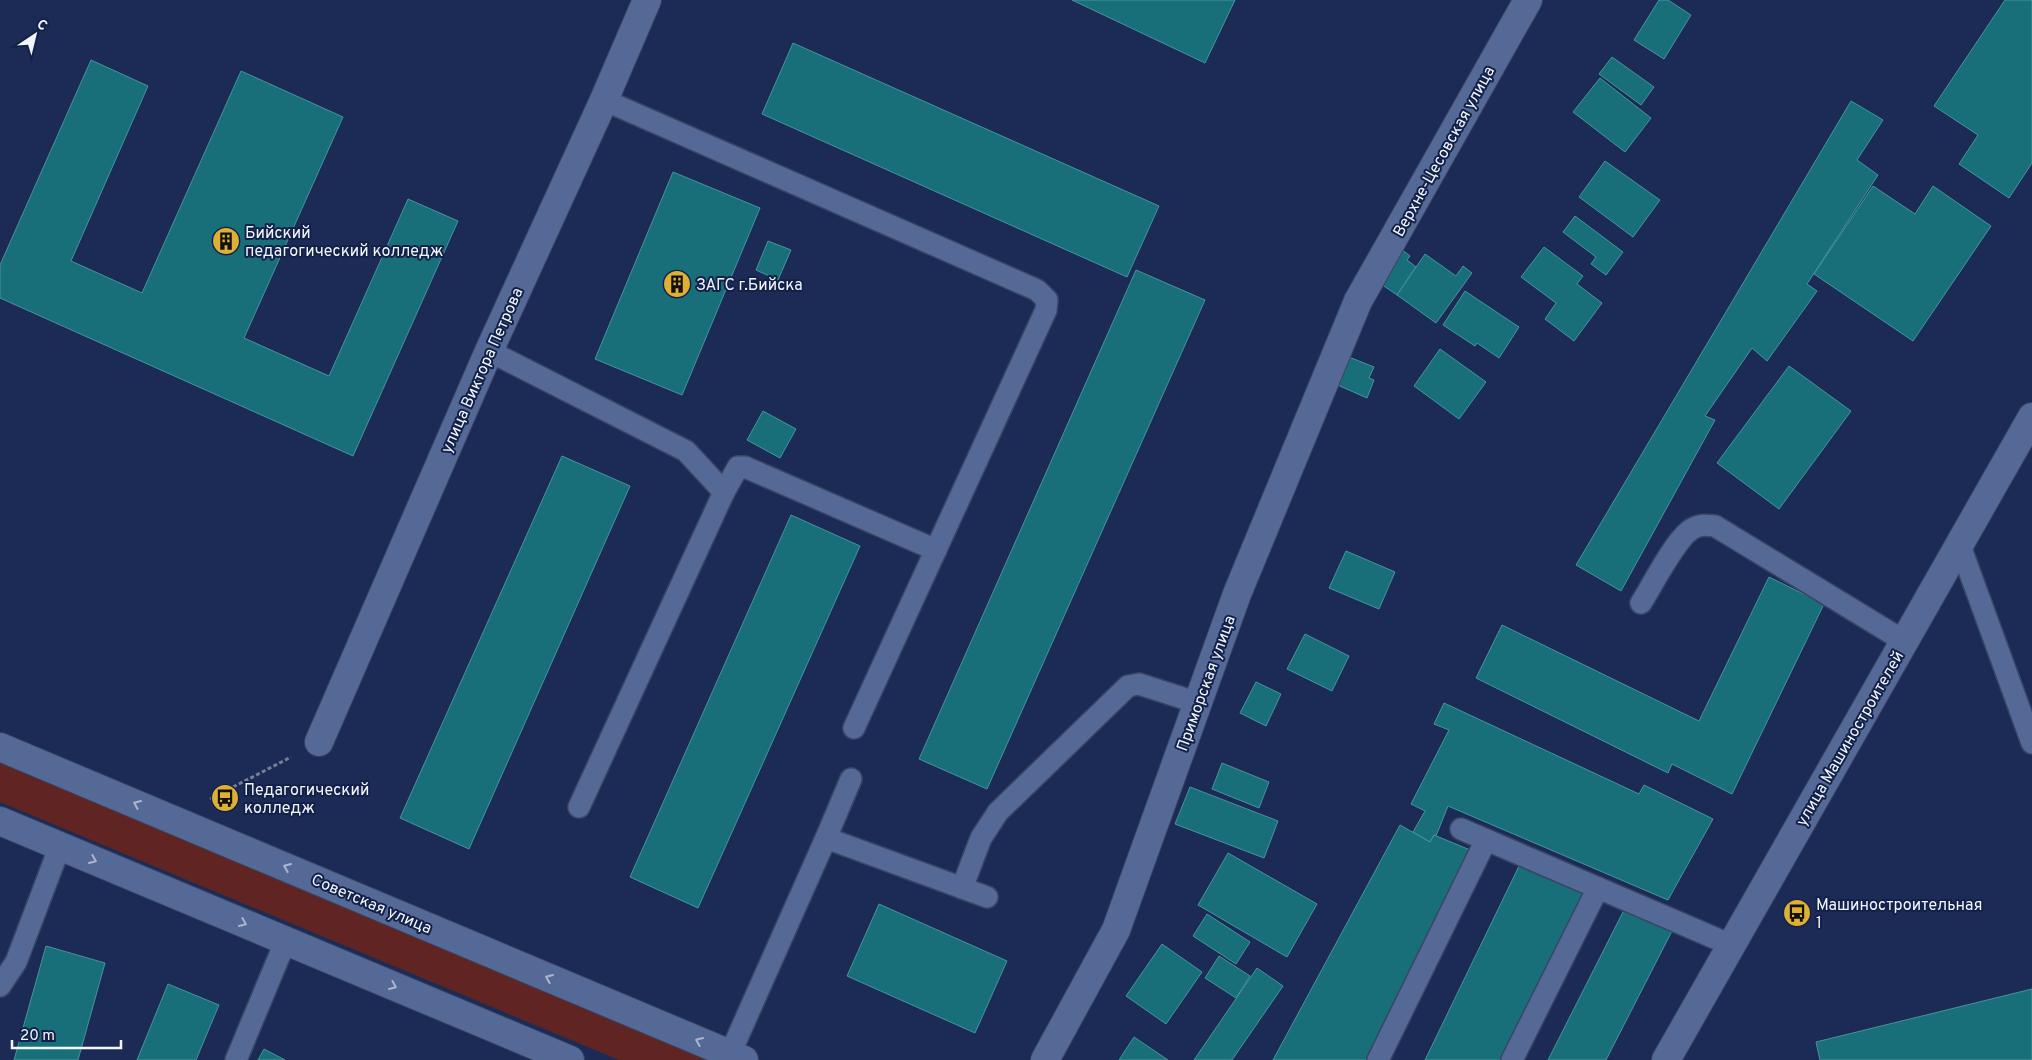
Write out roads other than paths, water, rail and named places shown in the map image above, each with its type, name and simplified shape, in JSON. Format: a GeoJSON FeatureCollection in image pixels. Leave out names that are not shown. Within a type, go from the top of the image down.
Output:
{"type":"FeatureCollection","features":[{"type":"Feature","properties":{"kind":"street","name":"улица Виктора Петрова"},"geometry":{"type":"LineString","coordinates":[[319,742],[489,351],[604,100],[647,0]]}},
{"type":"Feature","properties":{"kind":"street","name":"Верхне-Цесовская улица"},"geometry":{"type":"LineString","coordinates":[[1358,301],[1528,0]]}},
{"type":"Feature","properties":{"kind":"street","name":"Приморская улица"},"geometry":{"type":"LineString","coordinates":[[1045,1060],[1116,930],[1238,594],[1358,301]]}},
{"type":"Feature","properties":{"kind":"street","name":"улица Машиностроителей"},"geometry":{"type":"LineString","coordinates":[[1666,1060],[2032,417]]}},
{"type":"Feature","properties":{"kind":"street","name":"Советская улица"},"geometry":{"type":"LineString","coordinates":[[0,747],[737,1057]]}},
{"type":"Feature","properties":{"kind":"street"},"geometry":{"type":"LineString","coordinates":[[0,821],[570,1060]]}},
{"type":"Feature","properties":{"kind":"lane"},"geometry":{"type":"LineString","coordinates":[[604,100],[1037,290],[1047,300],[1046,310],[854,728]]}},
{"type":"Feature","properties":{"kind":"lane"},"geometry":{"type":"LineString","coordinates":[[489,351],[686,451],[724,492]]}},
{"type":"Feature","properties":{"kind":"lane"},"geometry":{"type":"LineString","coordinates":[[579,807],[724,492],[738,467],[745,467],[936,550]]}},
{"type":"Feature","properties":{"kind":"lane"},"geometry":{"type":"LineString","coordinates":[[1641,603],[1681,540],[1690,530],[1703,524],[1715,526],[1904,640]]}},
{"type":"Feature","properties":{"kind":"lane"},"geometry":{"type":"LineString","coordinates":[[1959,543],[2032,743]]}},
{"type":"Feature","properties":{"kind":"lane"},"geometry":{"type":"LineString","coordinates":[[962,888],[981,838],[998,812],[1122,690],[1128,686],[1139,684],[1198,704]]}},
{"type":"Feature","properties":{"kind":"lane"},"geometry":{"type":"LineString","coordinates":[[737,1057],[851,779]]}},
{"type":"Feature","properties":{"kind":"lane"},"geometry":{"type":"LineString","coordinates":[[1461,829],[1731,945]]}},
{"type":"Feature","properties":{"kind":"lane"},"geometry":{"type":"LineString","coordinates":[[826,838],[987,897]]}},
{"type":"Feature","properties":{"kind":"lane"},"geometry":{"type":"LineString","coordinates":[[1378,1060],[1486,840]]}},
{"type":"Feature","properties":{"kind":"lane"},"geometry":{"type":"LineString","coordinates":[[2,987],[16,962],[60,846]]}},
{"type":"Feature","properties":{"kind":"lane"},"geometry":{"type":"LineString","coordinates":[[1512,1060],[1598,888]]}},
{"type":"Feature","properties":{"kind":"lane"},"geometry":{"type":"LineString","coordinates":[[236,1060],[286,940]]}},
{"type":"Feature","properties":{"kind":"place","name":"Бийский педагогический колледж"},"geometry":{"type":"Point","coordinates":[226,241]}},
{"type":"Feature","properties":{"kind":"place","name":"ЗАГС г.Бийска"},"geometry":{"type":"Point","coordinates":[677,284]}},
{"type":"Feature","properties":{"kind":"place","name":"Педагогический колледж"},"geometry":{"type":"Point","coordinates":[225,798]}},
{"type":"Feature","properties":{"kind":"place","name":"Машиностроительная 1"},"geometry":{"type":"Point","coordinates":[1797,913]}}]}
